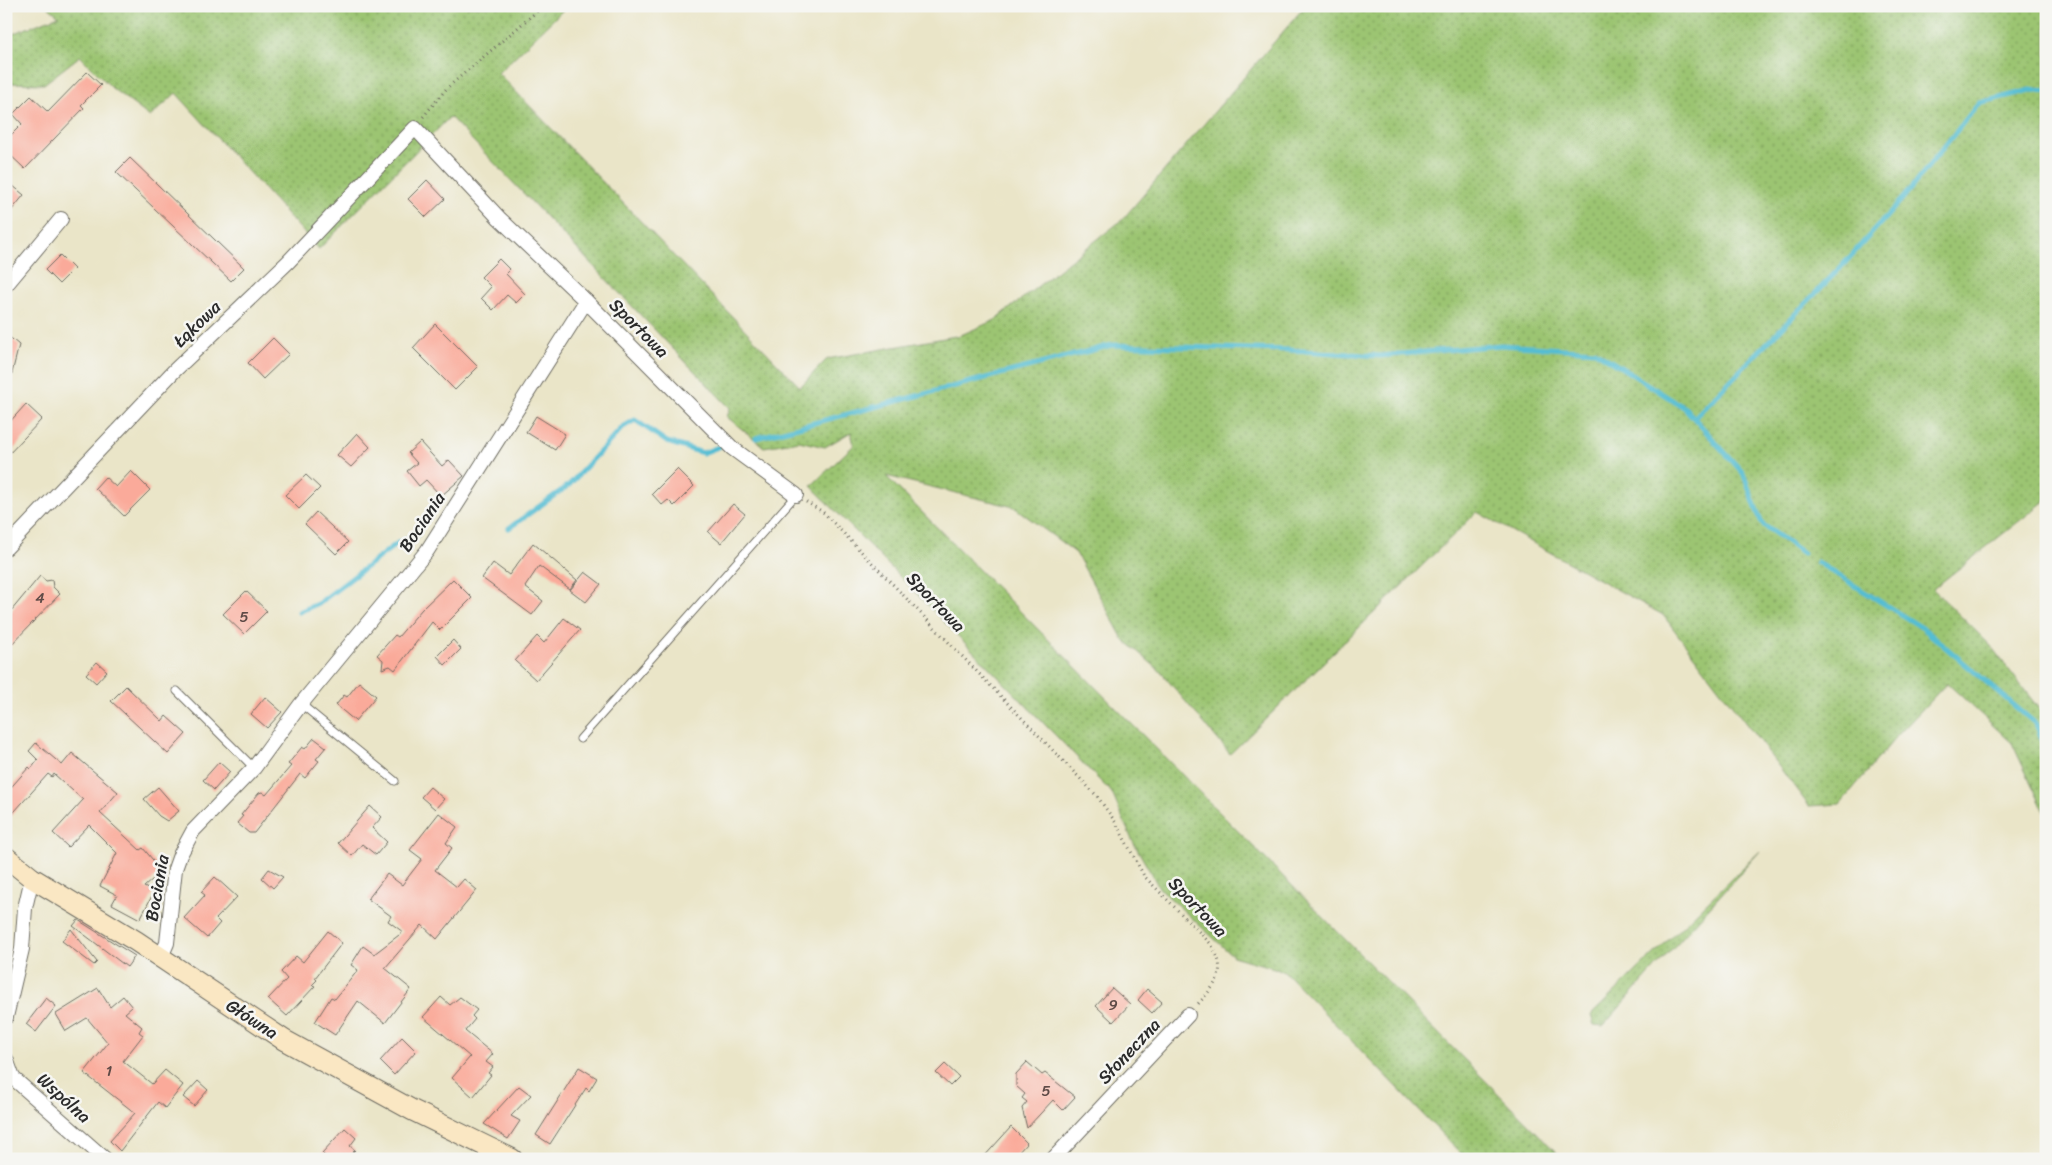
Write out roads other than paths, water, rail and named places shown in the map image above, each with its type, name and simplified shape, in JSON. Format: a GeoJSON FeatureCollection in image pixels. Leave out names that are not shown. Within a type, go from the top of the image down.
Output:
{"type":"FeatureCollection","features":[{"type":"Feature","properties":{"kind":"street","name":"Łąkowa"},"geometry":{"type":"LineString","coordinates":[[6,548],[174,371],[288,262],[414,128],[499,218],[586,301]]}},
{"type":"Feature","properties":{"kind":"street"},"geometry":{"type":"LineString","coordinates":[[6,285],[61,219]]}},
{"type":"Feature","properties":{"kind":"street","name":"Sportowa"},"geometry":{"type":"LineString","coordinates":[[586,301],[732,448],[796,495]]}},
{"type":"Feature","properties":{"kind":"street","name":"Bociania"},"geometry":{"type":"LineString","coordinates":[[161,958],[167,943],[172,886],[180,854],[193,832],[254,768],[301,704],[428,551],[586,301]]}},
{"type":"Feature","properties":{"kind":"street","name":"Główna"},"geometry":{"type":"LineString","coordinates":[[6,857],[32,878],[161,958],[242,1014],[320,1061],[412,1110],[512,1159]]}},
{"type":"Feature","properties":{"kind":"street"},"geometry":{"type":"LineString","coordinates":[[6,1017],[22,949],[25,908],[32,878]]}},
{"type":"Feature","properties":{"kind":"street","name":"Słoneczna"},"geometry":{"type":"LineString","coordinates":[[1053,1159],[1188,1015]]}},
{"type":"Feature","properties":{"kind":"street","name":"Wspólna"},"geometry":{"type":"LineString","coordinates":[[6,1059],[13,1078],[105,1159]]}},
{"type":"Feature","properties":{"kind":"lane"},"geometry":{"type":"LineString","coordinates":[[580,739],[796,495]]}},
{"type":"Feature","properties":{"kind":"lane"},"geometry":{"type":"LineString","coordinates":[[177,691],[254,768]]}},
{"type":"Feature","properties":{"kind":"lane"},"geometry":{"type":"LineString","coordinates":[[301,704],[395,782]]}},
{"type":"Feature","properties":{"kind":"waterway"},"geometry":{"type":"LineString","coordinates":[[1694,418],[1842,266],[1903,198],[1979,103],[2031,90],[2046,91]]}},
{"type":"Feature","properties":{"kind":"waterway"},"geometry":{"type":"LineString","coordinates":[[756,438],[1112,345],[1289,350],[1380,356],[1501,345],[1595,351],[1685,408],[1743,473],[1762,524],[1803,553]]}},
{"type":"Feature","properties":{"kind":"waterway"},"geometry":{"type":"LineString","coordinates":[[509,528],[569,485],[623,427],[635,420],[667,442],[703,453],[721,446]]}},
{"type":"Feature","properties":{"kind":"waterway"},"geometry":{"type":"LineString","coordinates":[[299,612],[319,603],[399,542],[417,535]]}},
{"type":"Feature","properties":{"kind":"waterway"},"geometry":{"type":"LineString","coordinates":[[1817,562],[1924,629],[2036,724],[2046,748]]}}]}
